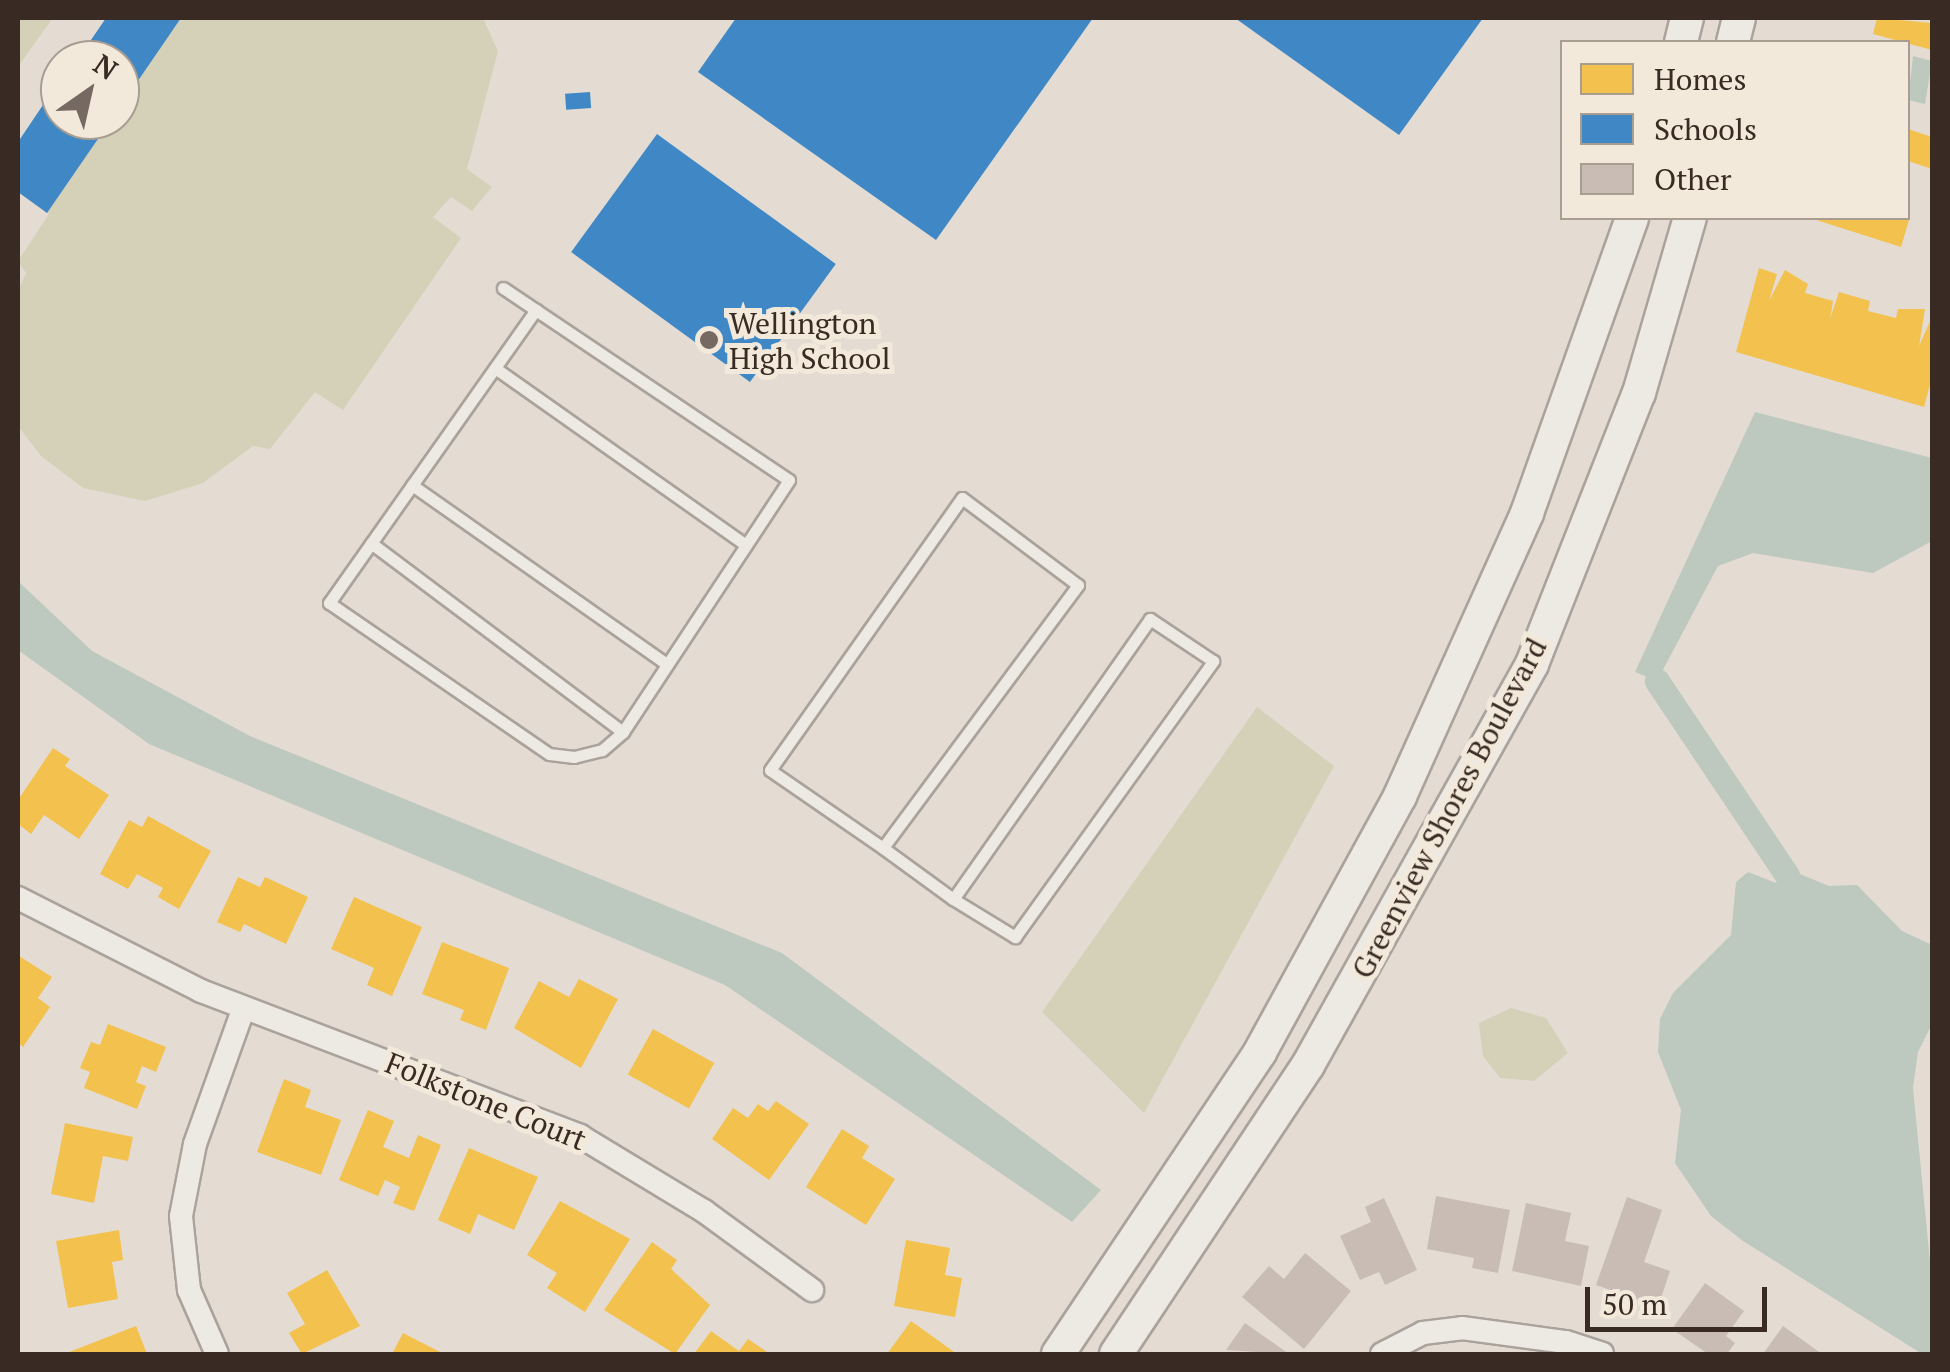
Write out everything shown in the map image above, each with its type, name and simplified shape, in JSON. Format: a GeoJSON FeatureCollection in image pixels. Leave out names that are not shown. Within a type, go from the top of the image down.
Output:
{"type":"FeatureCollection","features":[{"type":"Feature","properties":{"kind":"street","name":"Greenview Shores Boulevard"},"geometry":{"type":"LineString","coordinates":[[1058,1354],[1260,1052],[1400,796],[1528,513],[1631,220]]}},
{"type":"Feature","properties":{"kind":"street","name":"Greenview Shores Boulevard"},"geometry":{"type":"LineString","coordinates":[[1116,1354],[1308,1065],[1532,664],[1639,393],[1689,220]]}},
{"type":"Feature","properties":{"kind":"street","name":"Folkstone Court"},"geometry":{"type":"LineString","coordinates":[[18,898],[124,957],[244,1008],[580,1136],[704,1211],[812,1290]]}},
{"type":"Feature","properties":{"kind":"street"},"geometry":{"type":"LineString","coordinates":[[217,1354],[189,1290],[181,1216],[195,1144],[244,1008]]}},
{"type":"Feature","properties":{"kind":"street"},"geometry":{"type":"LineString","coordinates":[[1382,1354],[1422,1333],[1462,1328],[1566,1342],[1602,1354]]}},
{"type":"Feature","properties":{"kind":"lane"},"geometry":{"type":"LineString","coordinates":[[503,288],[536,310],[789,480],[622,732],[602,750],[549,754],[328,603],[536,310]]}},
{"type":"Feature","properties":{"kind":"lane"},"geometry":{"type":"LineString","coordinates":[[495,368],[746,544]]}},
{"type":"Feature","properties":{"kind":"lane"},"geometry":{"type":"LineString","coordinates":[[412,485],[667,664]]}},
{"type":"Feature","properties":{"kind":"lane"},"geometry":{"type":"LineString","coordinates":[[883,848],[1078,585],[962,498],[770,770],[952,899],[1016,937],[1212,661],[1150,620],[952,899]]}},
{"type":"Feature","properties":{"kind":"lane"},"geometry":{"type":"LineString","coordinates":[[371,544],[622,732]]}},
{"type":"Feature","properties":{"kind":"shaded area"},"geometry":{"type":"Polygon","coordinates":[[[18,18],[52,19],[18,67],[18,18]]]}},
{"type":"Feature","properties":{"kind":"shaded area"},"geometry":{"type":"Polygon","coordinates":[[[108,18],[483,18],[498,51],[467,169],[492,187],[472,211],[451,197],[433,217],[461,238],[343,410],[315,392],[270,449],[253,446],[203,483],[145,501],[83,488],[41,456],[18,426],[18,291],[26,273],[18,261],[49,214],[18,191],[18,144],[40,113],[40,140],[140,140],[140,40],[92,40],[108,18]]]}},
{"type":"Feature","properties":{"kind":"shaded area"},"geometry":{"type":"Polygon","coordinates":[[[1913,56],[1932,61],[1925,104],[1910,100],[1913,56]]]}},
{"type":"Feature","properties":{"kind":"shaded area"},"geometry":{"type":"Polygon","coordinates":[[[1755,412],[1932,458],[1932,541],[1873,573],[1753,553],[1718,566],[1657,681],[1635,672],[1755,412]]]}},
{"type":"Feature","properties":{"kind":"shaded area"},"geometry":{"type":"Polygon","coordinates":[[[18,581],[92,651],[250,736],[782,953],[1101,1190],[1072,1222],[725,985],[149,744],[18,650],[18,581]]]}},
{"type":"Feature","properties":{"kind":"shaded area"},"geometry":{"type":"Polygon","coordinates":[[[1257,707],[1334,766],[1144,1113],[1042,1012],[1257,707]]]}},
{"type":"Feature","properties":{"kind":"shaded area"},"geometry":{"type":"Polygon","coordinates":[[[1790,870],[1829,886],[1857,885],[1902,931],[1932,945],[1932,1024],[1918,1052],[1913,1088],[1932,1282],[1932,1354],[1922,1354],[1743,1241],[1711,1216],[1675,1163],[1681,1110],[1658,1052],[1660,1019],[1673,993],[1731,935],[1736,882],[1748,872],[1776,883],[1790,870]]]}},
{"type":"Feature","properties":{"kind":"shaded area"},"geometry":{"type":"Polygon","coordinates":[[[1511,1008],[1546,1018],[1568,1053],[1534,1081],[1500,1078],[1483,1056],[1479,1023],[1511,1008]]]}},
{"type":"Feature","properties":{"kind":"building: Homes"},"geometry":{"type":"Polygon","coordinates":[[[1877,18],[1932,23],[1932,50],[1910,44],[1910,40],[1873,34],[1877,18]]]}},
{"type":"Feature","properties":{"kind":"building: Homes"},"geometry":{"type":"Polygon","coordinates":[[[1910,130],[1932,137],[1932,169],[1910,162],[1910,130]]]}},
{"type":"Feature","properties":{"kind":"building: Homes"},"geometry":{"type":"Polygon","coordinates":[[[1816,220],[1909,220],[1901,247],[1816,220]]]}},
{"type":"Feature","properties":{"kind":"building: Homes"},"geometry":{"type":"Polygon","coordinates":[[[1759,268],[1777,274],[1769,301],[1785,270],[1808,284],[1805,293],[1833,301],[1830,319],[1839,292],[1870,301],[1868,311],[1896,318],[1898,309],[1925,309],[1919,346],[1932,317],[1932,377],[1924,407],[1736,352],[1759,268]]]}},
{"type":"Feature","properties":{"kind":"building: Homes"},"geometry":{"type":"Polygon","coordinates":[[[53,748],[70,759],[65,766],[109,795],[79,839],[44,815],[31,834],[18,824],[18,800],[53,748]]]}},
{"type":"Feature","properties":{"kind":"building: Homes"},"geometry":{"type":"Polygon","coordinates":[[[148,816],[211,851],[179,909],[158,897],[163,888],[137,874],[128,889],[100,874],[129,820],[142,827],[148,816]]]}},
{"type":"Feature","properties":{"kind":"building: Homes"},"geometry":{"type":"Polygon","coordinates":[[[238,877],[260,887],[265,877],[308,897],[286,944],[244,924],[240,932],[217,922],[238,877]]]}},
{"type":"Feature","properties":{"kind":"building: Homes"},"geometry":{"type":"Polygon","coordinates":[[[354,897],[422,927],[392,996],[367,985],[374,968],[331,949],[354,897]]]}},
{"type":"Feature","properties":{"kind":"building: Homes"},"geometry":{"type":"Polygon","coordinates":[[[442,942],[509,968],[486,1030],[460,1020],[464,1010],[422,994],[442,942]]]}},
{"type":"Feature","properties":{"kind":"building: Homes"},"geometry":{"type":"Polygon","coordinates":[[[19,956],[52,977],[38,998],[50,1007],[23,1047],[18,1043],[19,956]]]}},
{"type":"Feature","properties":{"kind":"building: Homes"},"geometry":{"type":"Polygon","coordinates":[[[579,979],[618,999],[581,1068],[514,1028],[539,981],[569,997],[579,979]]]}},
{"type":"Feature","properties":{"kind":"building: Homes"},"geometry":{"type":"Polygon","coordinates":[[[108,1024],[166,1047],[156,1072],[142,1066],[136,1082],[146,1086],[137,1109],[84,1088],[90,1072],[80,1068],[91,1042],[100,1045],[108,1024]]]}},
{"type":"Feature","properties":{"kind":"building: Homes"},"geometry":{"type":"Polygon","coordinates":[[[653,1029],[714,1063],[689,1108],[628,1074],[653,1029]]]}},
{"type":"Feature","properties":{"kind":"building: Homes"},"geometry":{"type":"Polygon","coordinates":[[[284,1079],[311,1090],[305,1107],[341,1120],[321,1175],[257,1152],[284,1079]]]}},
{"type":"Feature","properties":{"kind":"building: Homes"},"geometry":{"type":"Polygon","coordinates":[[[776,1101],[809,1124],[769,1180],[712,1139],[733,1108],[748,1118],[758,1104],[768,1111],[776,1101]]]}},
{"type":"Feature","properties":{"kind":"building: Homes"},"geometry":{"type":"Polygon","coordinates":[[[368,1110],[394,1121],[383,1147],[409,1158],[418,1135],[441,1145],[414,1211],[393,1203],[400,1187],[385,1180],[378,1196],[339,1180],[368,1110]]]}},
{"type":"Feature","properties":{"kind":"building: Homes"},"geometry":{"type":"Polygon","coordinates":[[[65,1123],[133,1137],[128,1161],[103,1156],[94,1203],[51,1194],[65,1123]]]}},
{"type":"Feature","properties":{"kind":"building: Homes"},"geometry":{"type":"Polygon","coordinates":[[[842,1129],[869,1146],[862,1158],[895,1179],[866,1225],[806,1187],[842,1129]]]}},
{"type":"Feature","properties":{"kind":"building: Homes"},"geometry":{"type":"Polygon","coordinates":[[[469,1148],[538,1177],[514,1230],[478,1214],[470,1234],[438,1220],[469,1148]]]}},
{"type":"Feature","properties":{"kind":"building: Homes"},"geometry":{"type":"Polygon","coordinates":[[[560,1201],[630,1239],[585,1312],[547,1288],[557,1273],[527,1255],[560,1201]]]}},
{"type":"Feature","properties":{"kind":"building: Homes"},"geometry":{"type":"Polygon","coordinates":[[[119,1230],[123,1260],[112,1262],[118,1299],[68,1308],[56,1241],[119,1230]]]}},
{"type":"Feature","properties":{"kind":"building: Homes"},"geometry":{"type":"Polygon","coordinates":[[[906,1240],[950,1248],[945,1275],[962,1278],[955,1317],[894,1306],[906,1240]]]}},
{"type":"Feature","properties":{"kind":"building: Homes"},"geometry":{"type":"Polygon","coordinates":[[[652,1242],[677,1260],[671,1269],[710,1305],[675,1354],[604,1310],[652,1242]]]}},
{"type":"Feature","properties":{"kind":"building: Homes"},"geometry":{"type":"Polygon","coordinates":[[[327,1270],[360,1326],[302,1354],[289,1333],[305,1324],[287,1293],[327,1270]]]}},
{"type":"Feature","properties":{"kind":"building: Homes"},"geometry":{"type":"Polygon","coordinates":[[[911,1321],[957,1354],[887,1354],[911,1321]]]}},
{"type":"Feature","properties":{"kind":"building: Homes"},"geometry":{"type":"Polygon","coordinates":[[[136,1326],[147,1354],[64,1354],[136,1326]]]}},
{"type":"Feature","properties":{"kind":"building: Homes"},"geometry":{"type":"Polygon","coordinates":[[[711,1331],[739,1351],[748,1339],[770,1354],[694,1354],[711,1331]]]}},
{"type":"Feature","properties":{"kind":"building: Homes"},"geometry":{"type":"Polygon","coordinates":[[[403,1333],[444,1354],[392,1354],[403,1333]]]}},
{"type":"Feature","properties":{"kind":"building: Schools"},"geometry":{"type":"Polygon","coordinates":[[[106,18],[181,18],[140,78],[140,40],[91,40],[106,18]]]}},
{"type":"Feature","properties":{"kind":"building: Schools"},"geometry":{"type":"Polygon","coordinates":[[[736,18],[1093,18],[936,240],[698,72],[736,18]]]}},
{"type":"Feature","properties":{"kind":"building: Schools"},"geometry":{"type":"Polygon","coordinates":[[[1235,18],[1483,18],[1399,135],[1235,18]]]}},
{"type":"Feature","properties":{"kind":"building: Schools"},"geometry":{"type":"Polygon","coordinates":[[[590,92],[591,108],[566,110],[565,94],[590,92]]]}},
{"type":"Feature","properties":{"kind":"building: Schools"},"geometry":{"type":"Polygon","coordinates":[[[40,109],[40,140],[97,140],[47,213],[18,192],[18,142],[40,109]]]}},
{"type":"Feature","properties":{"kind":"building: Schools"},"geometry":{"type":"Polygon","coordinates":[[[657,134],[836,264],[750,382],[571,252],[657,134]]]}},
{"type":"Feature","properties":{"kind":"building: Other"},"geometry":{"type":"Polygon","coordinates":[[[1436,1196],[1510,1210],[1498,1273],[1472,1268],[1474,1258],[1427,1249],[1436,1196]]]}},
{"type":"Feature","properties":{"kind":"building: Other"},"geometry":{"type":"Polygon","coordinates":[[[1627,1197],[1662,1210],[1644,1262],[1670,1271],[1658,1307],[1596,1285],[1627,1197]]]}},
{"type":"Feature","properties":{"kind":"building: Other"},"geometry":{"type":"Polygon","coordinates":[[[1384,1198],[1417,1270],[1385,1285],[1379,1272],[1360,1280],[1340,1236],[1371,1222],[1365,1207],[1384,1198]]]}},
{"type":"Feature","properties":{"kind":"building: Other"},"geometry":{"type":"Polygon","coordinates":[[[1526,1203],[1571,1213],[1565,1241],[1589,1246],[1581,1286],[1512,1271],[1526,1203]]]}},
{"type":"Feature","properties":{"kind":"building: Other"},"geometry":{"type":"Polygon","coordinates":[[[1305,1253],[1351,1291],[1304,1349],[1242,1297],[1269,1266],[1284,1279],[1305,1253]]]}},
{"type":"Feature","properties":{"kind":"building: Other"},"geometry":{"type":"Polygon","coordinates":[[[1705,1283],[1744,1311],[1726,1336],[1735,1343],[1727,1354],[1708,1354],[1672,1329],[1705,1283]]]}},
{"type":"Feature","properties":{"kind":"building: Other"},"geometry":{"type":"Polygon","coordinates":[[[1245,1323],[1289,1354],[1226,1350],[1245,1323]]]}},
{"type":"Feature","properties":{"kind":"building: Other"},"geometry":{"type":"Polygon","coordinates":[[[1783,1326],[1822,1354],[1763,1354],[1783,1326]]]}},
{"type":"Feature","properties":{"kind":"waterway"},"geometry":{"type":"LineString","coordinates":[[1657,681],[1787,875]]}},
{"type":"Feature","properties":{"kind":"place","name":"Wellington High School"},"geometry":{"type":"Point","coordinates":[709,340]}}]}
